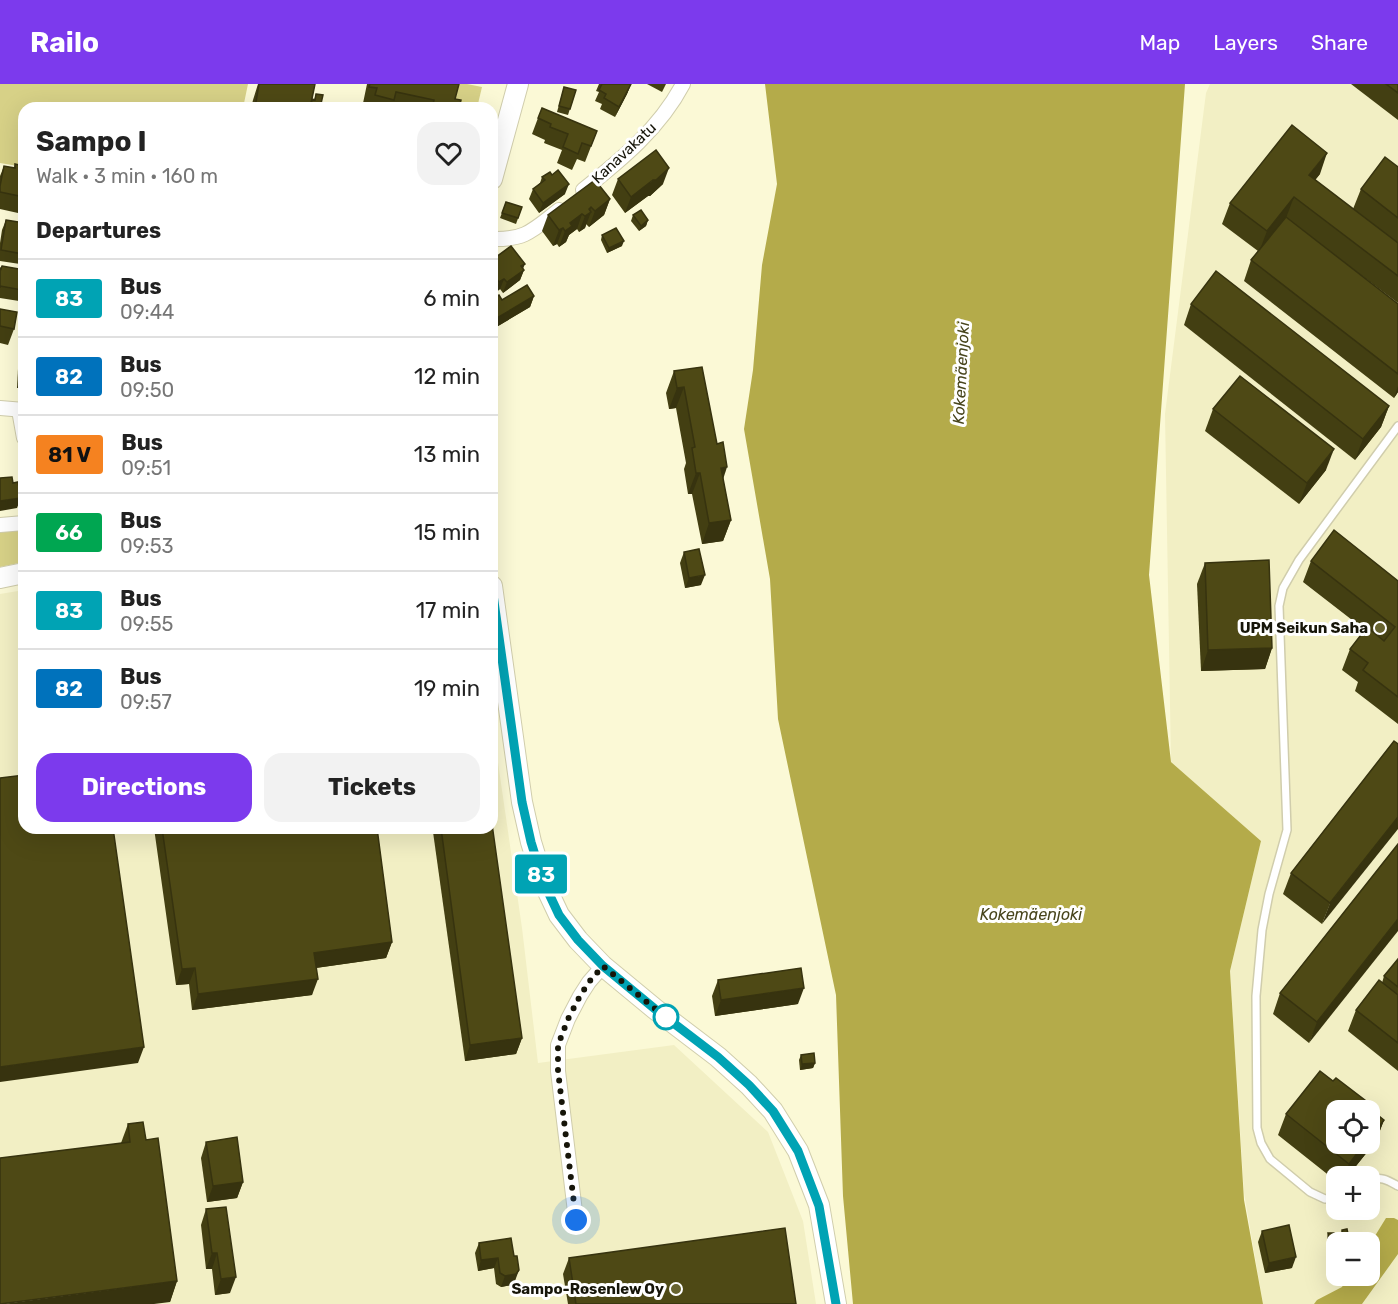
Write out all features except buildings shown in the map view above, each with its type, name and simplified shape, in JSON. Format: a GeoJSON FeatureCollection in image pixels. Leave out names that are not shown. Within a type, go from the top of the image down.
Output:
{"type":"FeatureCollection","features":[{"type":"Feature","properties":{"kind":"main road"},"geometry":{"type":"LineString","coordinates":[[498,157],[518,84]]}},
{"type":"Feature","properties":{"kind":"main road"},"geometry":{"type":"LineString","coordinates":[[0,578],[18,574]]}},
{"type":"Feature","properties":{"kind":"main road"},"geometry":{"type":"LineString","coordinates":[[498,629],[522,802],[543,881],[559,915],[578,940],[603,966],[718,1057],[773,1111],[798,1151],[819,1206],[836,1304]]}},
{"type":"Feature","properties":{"kind":"street","name":"Kanavakatu"},"geometry":{"type":"LineString","coordinates":[[498,239],[509,240],[524,236],[622,159],[657,123],[683,84]]}},
{"type":"Feature","properties":{"kind":"street"},"geometry":{"type":"LineString","coordinates":[[0,408],[18,410]]}},
{"type":"Feature","properties":{"kind":"street"},"geometry":{"type":"LineString","coordinates":[[0,525],[18,524]]}},
{"type":"Feature","properties":{"kind":"street"},"geometry":{"type":"LineString","coordinates":[[576,1220],[558,1071],[558,1045],[580,996],[603,966]]}},
{"type":"Feature","properties":{"kind":"lane"},"geometry":{"type":"LineString","coordinates":[[1326,1199],[1310,1192],[1270,1159],[1261,1143],[1257,1128],[1256,996],[1262,930],[1269,894],[1287,830],[1278,606],[1283,588],[1299,560],[1398,426]]}},
{"type":"Feature","properties":{"kind":"lane"},"geometry":{"type":"LineString","coordinates":[[1380,1179],[1386,1179],[1398,1186]]}},
{"type":"Feature","properties":{"kind":"shaded area"},"geometry":{"type":"Polygon","coordinates":[[[0,84],[248,84],[244,102],[18,102],[18,166],[0,163],[0,84]]]}},
{"type":"Feature","properties":{"kind":"shaded area"},"geometry":{"type":"Polygon","coordinates":[[[393,84],[467,84],[482,87],[478,102],[436,102],[393,84]]]}},
{"type":"Feature","properties":{"kind":"shaded area"},"geometry":{"type":"Polygon","coordinates":[[[1210,84],[1398,84],[1398,1304],[1263,1304],[1244,1193],[1230,971],[1261,841],[1171,762],[1165,414],[1206,93],[1210,84]]]}},
{"type":"Feature","properties":{"kind":"shaded area"},"geometry":{"type":"Polygon","coordinates":[[[18,527],[18,563],[0,567],[0,529],[18,527]]]}},
{"type":"Feature","properties":{"kind":"shaded area"},"geometry":{"type":"Polygon","coordinates":[[[18,591],[18,834],[498,834],[498,762],[522,928],[538,1063],[674,1045],[768,1132],[803,1221],[816,1304],[0,1304],[0,594],[18,591]]]}},
{"type":"Feature","properties":{"kind":"water","name":"Kokemäenjoki"},"geometry":{"type":"Polygon","coordinates":[[[765,84],[1185,84],[1149,575],[1171,762],[1261,841],[1230,971],[1244,1200],[1263,1304],[853,1304],[843,1196],[836,995],[778,719],[770,579],[744,429],[753,370],[762,265],[777,184],[765,84]]]}},
{"type":"Feature","properties":{"kind":"water"},"geometry":{"type":"Polygon","coordinates":[[[1386,1218],[1398,1220],[1398,1254],[1380,1279],[1380,1232],[1377,1232],[1386,1218]]]}},
{"type":"Feature","properties":{"kind":"water"},"geometry":{"type":"Polygon","coordinates":[[[1375,1286],[1362,1304],[1314,1304],[1317,1300],[1342,1287],[1375,1286]]]}},
{"type":"Feature","properties":{"kind":"bus line","name":"83"},"geometry":{"type":"LineString","coordinates":[[498,630],[522,802],[543,881],[559,915],[578,940],[603,966],[718,1057],[773,1111],[798,1151],[819,1206],[836,1304]]}},
{"type":"Feature","properties":{"kind":"place","name":"UPM Seikun Saha"},"geometry":{"type":"Point","coordinates":[1380,628]}},
{"type":"Feature","properties":{"kind":"place","name":"Sampo-Rosenlew Oy"},"geometry":{"type":"Point","coordinates":[676,1289]}},
{"type":"Feature","properties":{"kind":"route"},"geometry":{"type":"LineString","coordinates":[[576,1220],[558,1071],[558,1045],[568,1019],[589,982],[603,966],[670,1021],[666,1017]]}}]}
